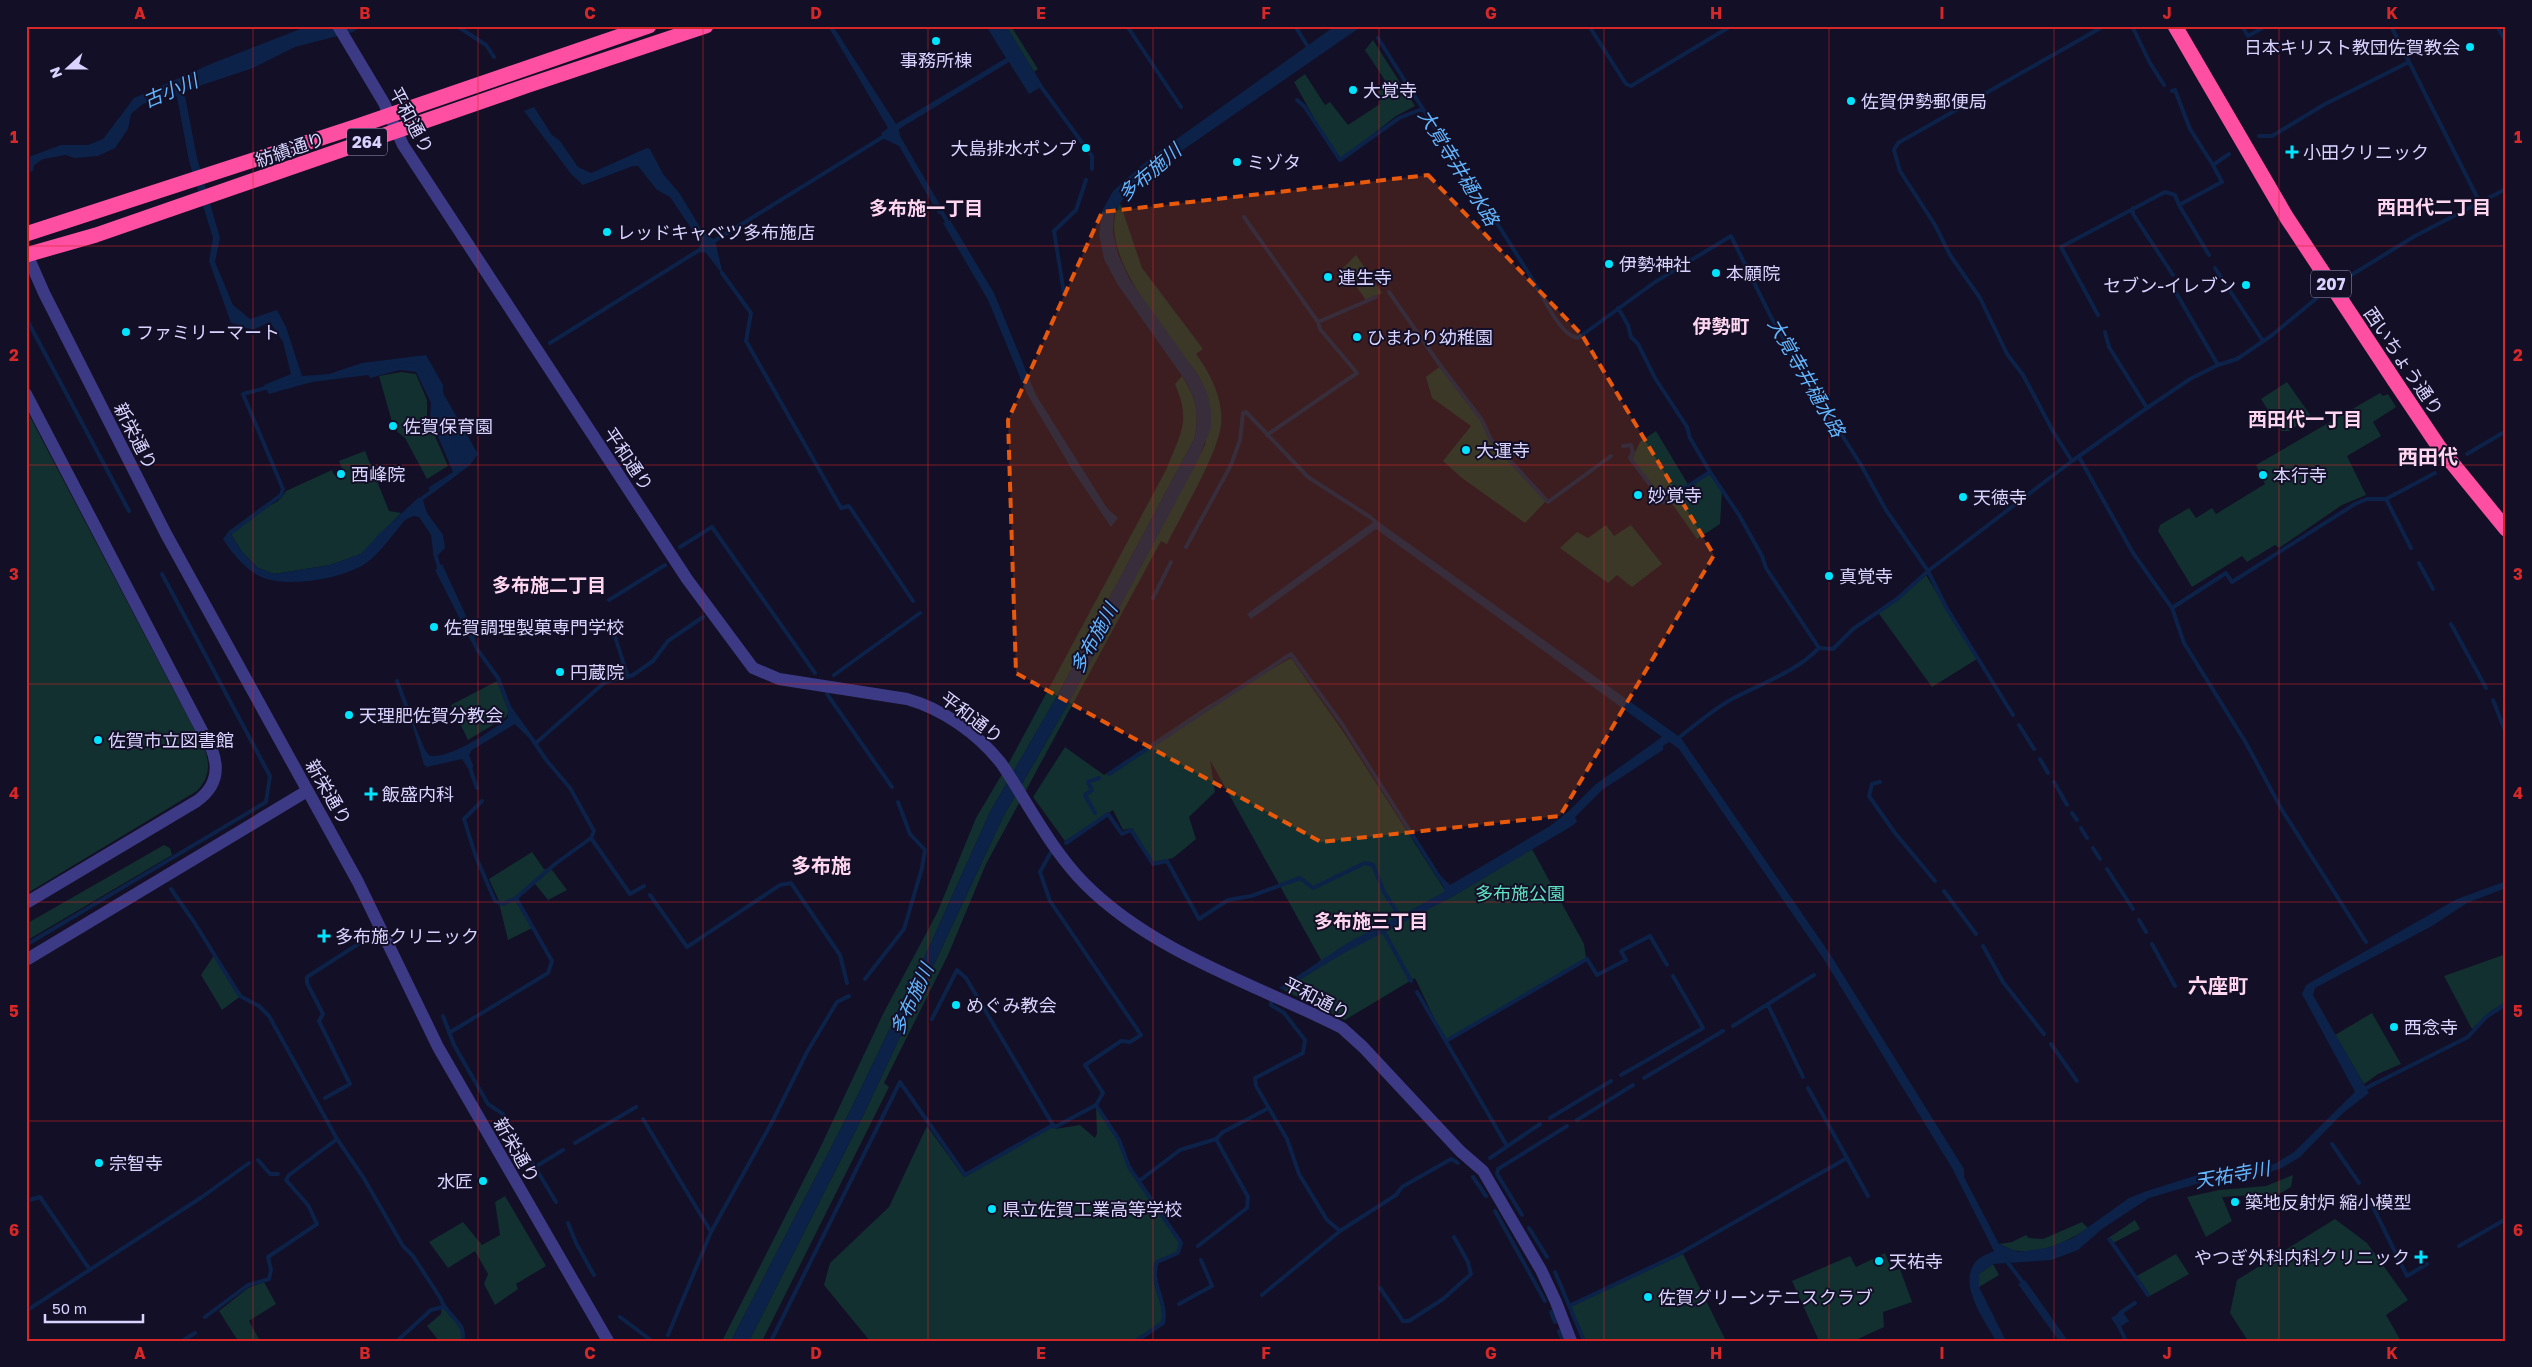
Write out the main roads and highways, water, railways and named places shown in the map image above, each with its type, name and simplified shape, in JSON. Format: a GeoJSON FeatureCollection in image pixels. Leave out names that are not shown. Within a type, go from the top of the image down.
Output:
{"type":"FeatureCollection","features":[{"type":"Feature","properties":{"kind":"highway","name":"紡績通り"},"geometry":{"type":"LineString","coordinates":[[26,234],[390,115],[650,26]]}},
{"type":"Feature","properties":{"kind":"highway","name":"紡績通り"},"geometry":{"type":"LineString","coordinates":[[27,254],[96,235],[526,86],[706,26]]}},
{"type":"Feature","properties":{"kind":"highway","name":"西いちょう通り"},"geometry":{"type":"LineString","coordinates":[[2175,26],[2287,218],[2445,455],[2506,529]]}},
{"type":"Feature","properties":{"kind":"water","name":"古小川"},"geometry":{"type":"Polygon","coordinates":[[[308,26],[362,26],[353,32],[295,47],[253,68],[184,91],[197,158],[220,238],[215,262],[233,305],[250,319],[277,310],[286,327],[302,376],[329,374],[362,363],[426,355],[443,385],[443,393],[478,454],[470,465],[433,493],[428,488],[453,472],[430,418],[431,403],[416,372],[400,370],[370,378],[368,375],[312,382],[269,394],[264,385],[291,374],[283,342],[270,322],[253,330],[231,323],[209,261],[213,238],[189,161],[177,97],[173,93],[143,104],[131,114],[128,129],[115,148],[98,156],[74,158],[66,155],[43,159],[34,165],[33,171],[26,173],[26,158],[61,145],[88,145],[103,139],[134,98],[213,63],[308,26]]]}},
{"type":"Feature","properties":{"kind":"water"},"geometry":{"type":"Polygon","coordinates":[[[828,26],[833,26],[896,124],[1006,58],[986,26],[1006,26],[1043,86],[1029,94],[1009,62],[899,129],[900,136],[943,210],[939,215],[899,146],[884,139],[881,133],[888,128],[828,26]]]}},
{"type":"Feature","properties":{"kind":"water","name":"多布施川"},"geometry":{"type":"Polygon","coordinates":[[[1335,26],[1362,26],[1157,168],[1123,199],[1114,212],[1113,233],[1118,254],[1130,280],[1198,375],[1207,392],[1211,410],[1211,428],[1196,464],[1068,704],[1003,817],[864,1114],[749,1341],[731,1341],[852,1107],[932,941],[990,812],[1056,698],[1194,439],[1196,410],[1187,383],[1118,285],[1104,259],[1099,234],[1102,211],[1113,191],[1150,158],[1335,26]]]}},
{"type":"Feature","properties":{"kind":"water"},"geometry":{"type":"Polygon","coordinates":[[[534,107],[552,135],[560,141],[578,167],[591,173],[647,148],[650,149],[663,174],[680,194],[703,232],[715,240],[723,275],[706,253],[697,252],[701,243],[670,197],[657,190],[638,166],[633,166],[583,185],[571,174],[524,111],[534,107]]]}},
{"type":"Feature","properties":{"kind":"water"},"geometry":{"type":"Polygon","coordinates":[[[950,220],[994,293],[1036,395],[1107,508],[1118,518],[1111,527],[1071,468],[1027,394],[988,300],[943,223],[950,220]]]}},
{"type":"Feature","properties":{"kind":"water"},"geometry":{"type":"Polygon","coordinates":[[[419,497],[423,500],[427,513],[443,535],[445,548],[434,559],[431,535],[419,517],[413,516],[405,520],[379,551],[361,566],[335,576],[306,581],[278,581],[260,577],[242,563],[223,539],[229,531],[242,552],[258,568],[274,574],[330,565],[361,554],[379,534],[419,497]]]}},
{"type":"Feature","properties":{"kind":"water"},"geometry":{"type":"Polygon","coordinates":[[[1376,520],[1681,738],[1830,954],[1964,1169],[1964,1177],[1999,1244],[2018,1252],[2047,1248],[2073,1238],[2129,1198],[2144,1192],[2216,1169],[2245,1166],[2264,1168],[2294,1152],[2355,1092],[2302,994],[2306,985],[2457,899],[2506,881],[2506,888],[2467,903],[2432,926],[2315,988],[2313,995],[2369,1093],[2343,1113],[2300,1157],[2282,1168],[2265,1174],[2217,1178],[2149,1198],[2102,1229],[2078,1250],[2051,1260],[1993,1264],[1979,1274],[1979,1287],[2006,1341],[1996,1341],[1975,1304],[1970,1283],[1970,1273],[1974,1264],[1978,1259],[1994,1251],[1952,1168],[1823,958],[1679,749],[1669,742],[1663,746],[1663,750],[1602,790],[1575,817],[1577,822],[1572,826],[1450,898],[1344,953],[1283,990],[1279,988],[1349,942],[1394,918],[1397,914],[1402,915],[1444,892],[1438,877],[1440,875],[1450,885],[1550,826],[1569,811],[1596,784],[1662,737],[1376,529],[1251,619],[1247,614],[1376,520]]]}},
{"type":"Feature","properties":{"kind":"water"},"geometry":{"type":"Polygon","coordinates":[[[442,564],[473,631],[480,654],[477,653],[435,570],[442,564]]]}},
{"type":"Feature","properties":{"kind":"water"},"geometry":{"type":"Polygon","coordinates":[[[510,705],[536,741],[533,742],[515,724],[472,750],[469,755],[473,765],[472,775],[462,759],[427,767],[424,765],[407,707],[425,750],[430,756],[439,756],[459,749],[507,719],[510,705]]]}},
{"type":"Feature","properties":{"kind":"water"},"geometry":{"type":"Polygon","coordinates":[[[2025,1280],[2068,1341],[2059,1341],[2018,1284],[2025,1280]]]}},
{"type":"Feature","properties":{"kind":"water"},"geometry":{"type":"Polygon","coordinates":[[[2122,1311],[2129,1321],[2118,1328],[2111,1318],[2122,1311]]]}},
{"type":"Feature","properties":{"kind":"waterway"},"geometry":{"type":"LineString","coordinates":[[457,26],[486,45],[494,57]]}},
{"type":"Feature","properties":{"kind":"waterway"},"geometry":{"type":"LineString","coordinates":[[1127,26],[1181,107]]}},
{"type":"Feature","properties":{"kind":"waterway"},"geometry":{"type":"LineString","coordinates":[[1295,26],[1310,50]]}},
{"type":"Feature","properties":{"kind":"waterway"},"geometry":{"type":"LineString","coordinates":[[1589,26],[1626,84],[1631,86],[1731,26]]}},
{"type":"Feature","properties":{"kind":"waterway"},"geometry":{"type":"LineString","coordinates":[[2072,461],[2054,433],[2023,375],[2007,354],[1980,298],[1950,255],[1935,225],[1900,171],[1894,150],[1898,143],[2104,26]]}},
{"type":"Feature","properties":{"kind":"waterway"},"geometry":{"type":"LineString","coordinates":[[2132,26],[2150,63],[2164,85]]}},
{"type":"Feature","properties":{"kind":"waterway"},"geometry":{"type":"LineString","coordinates":[[2242,26],[2248,36],[2266,26]]}},
{"type":"Feature","properties":{"kind":"waterway"},"geometry":{"type":"LineString","coordinates":[[2391,26],[2480,203]]}},
{"type":"Feature","properties":{"kind":"waterway"},"geometry":{"type":"LineString","coordinates":[[2497,26],[2506,42]]}},
{"type":"Feature","properties":{"kind":"waterway","name":"大覚寺井樋水路"},"geometry":{"type":"LineString","coordinates":[[1378,38],[1500,228],[1556,320],[1572,336],[1578,338],[1655,282],[1731,236],[1771,317],[1817,396],[1861,465],[1886,510],[1928,571],[2072,461],[2147,408],[2190,379],[2218,365],[2237,359],[2271,336],[2318,297]]}},
{"type":"Feature","properties":{"kind":"waterway"},"geometry":{"type":"LineString","coordinates":[[2259,136],[2272,136],[2325,104],[2409,62]]}},
{"type":"Feature","properties":{"kind":"waterway"},"geometry":{"type":"LineString","coordinates":[[1039,84],[1092,156],[1092,169]]}},
{"type":"Feature","properties":{"kind":"waterway"},"geometry":{"type":"LineString","coordinates":[[2172,91],[2175,90],[2190,129],[2213,165]]}},
{"type":"Feature","properties":{"kind":"waterway"},"geometry":{"type":"LineString","coordinates":[[1297,100],[1304,106],[1340,160],[1399,118],[1422,109]]}},
{"type":"Feature","properties":{"kind":"waterway"},"geometry":{"type":"LineString","coordinates":[[711,243],[886,135]]}},
{"type":"Feature","properties":{"kind":"waterway"},"geometry":{"type":"LineString","coordinates":[[2098,315],[2061,247],[2165,192],[2175,195],[2179,205],[2222,182],[2213,165],[2229,154]]}},
{"type":"Feature","properties":{"kind":"waterway"},"geometry":{"type":"LineString","coordinates":[[1064,293],[1054,231],[1076,210],[1086,180]]}},
{"type":"Feature","properties":{"kind":"waterway","name":"大覚寺井樋水路"},"geometry":{"type":"LineString","coordinates":[[2348,277],[2415,236],[2506,189]]}},
{"type":"Feature","properties":{"kind":"waterway"},"geometry":{"type":"LineString","coordinates":[[2179,205],[2209,255]]}},
{"type":"Feature","properties":{"kind":"waterway"},"geometry":{"type":"LineString","coordinates":[[2133,208],[2133,214],[2173,275]]}},
{"type":"Feature","properties":{"kind":"waterway"},"geometry":{"type":"LineString","coordinates":[[940,209],[949,225]]}},
{"type":"Feature","properties":{"kind":"waterway"},"geometry":{"type":"LineString","coordinates":[[1244,217],[1318,322]]}},
{"type":"Feature","properties":{"kind":"waterway"},"geometry":{"type":"LineString","coordinates":[[550,343],[701,249]]}},
{"type":"Feature","properties":{"kind":"waterway"},"geometry":{"type":"LineString","coordinates":[[2215,268],[2263,341]]}},
{"type":"Feature","properties":{"kind":"waterway"},"geometry":{"type":"LineString","coordinates":[[722,273],[751,313],[746,341],[841,508],[849,506],[913,601]]}},
{"type":"Feature","properties":{"kind":"waterway"},"geometry":{"type":"LineString","coordinates":[[2175,291],[2218,365]]}},
{"type":"Feature","properties":{"kind":"waterway"},"geometry":{"type":"LineString","coordinates":[[1389,292],[1440,365],[1482,420],[1491,440],[1548,502],[1611,456]]}},
{"type":"Feature","properties":{"kind":"waterway"},"geometry":{"type":"LineString","coordinates":[[1267,435],[1357,373],[1320,329],[1318,322],[1376,297]]}},
{"type":"Feature","properties":{"kind":"waterway"},"geometry":{"type":"LineString","coordinates":[[1618,308],[1628,325],[1631,337],[1638,344],[1655,378],[1687,427],[1690,438],[1710,472],[1739,515],[1762,556],[1766,568],[1819,648],[1833,649],[1853,629],[1897,599],[1928,571],[1946,607],[2013,715]]}},
{"type":"Feature","properties":{"kind":"waterway"},"geometry":{"type":"LineString","coordinates":[[26,318],[129,511]]}},
{"type":"Feature","properties":{"kind":"waterway"},"geometry":{"type":"LineString","coordinates":[[2105,332],[2109,347],[2147,408]]}},
{"type":"Feature","properties":{"kind":"waterway"},"geometry":{"type":"LineString","coordinates":[[415,364],[422,367],[463,457],[456,473],[420,500],[418,506],[403,516],[361,561],[332,571],[274,577],[254,569],[228,538],[229,534],[281,495],[283,489],[243,394],[299,379],[333,377],[364,369],[415,364]]}},
{"type":"Feature","properties":{"kind":"waterway"},"geometry":{"type":"LineString","coordinates":[[1186,547],[1231,465],[1240,440],[1243,413],[1246,412],[1308,477],[1370,517],[1375,521],[1374,525]]}},
{"type":"Feature","properties":{"kind":"waterway"},"geometry":{"type":"LineString","coordinates":[[2467,454],[2506,431]]}},
{"type":"Feature","properties":{"kind":"waterway"},"geometry":{"type":"LineString","coordinates":[[1623,446],[1631,445],[1633,452],[1630,458],[1663,502],[1710,472]]}},
{"type":"Feature","properties":{"kind":"waterway"},"geometry":{"type":"LineString","coordinates":[[2079,457],[2133,553],[2172,608],[2184,643],[2246,743],[2282,810],[2366,942]]}},
{"type":"Feature","properties":{"kind":"waterway"},"geometry":{"type":"LineString","coordinates":[[2172,608],[2226,573],[2232,582],[2355,504],[2367,499],[2386,499],[2435,473]]}},
{"type":"Feature","properties":{"kind":"waterway"},"geometry":{"type":"LineString","coordinates":[[2386,499],[2411,548]]}},
{"type":"Feature","properties":{"kind":"waterway"},"geometry":{"type":"LineString","coordinates":[[680,547],[712,527],[815,673]]}},
{"type":"Feature","properties":{"kind":"waterway"},"geometry":{"type":"LineString","coordinates":[[435,553],[440,571]]}},
{"type":"Feature","properties":{"kind":"waterway"},"geometry":{"type":"LineString","coordinates":[[1153,598],[1171,562]]}},
{"type":"Feature","properties":{"kind":"waterway"},"geometry":{"type":"LineString","coordinates":[[2419,563],[2433,589]]}},
{"type":"Feature","properties":{"kind":"waterway"},"geometry":{"type":"LineString","coordinates":[[609,600],[665,565]]}},
{"type":"Feature","properties":{"kind":"waterway"},"geometry":{"type":"LineString","coordinates":[[26,945],[266,802],[270,776],[162,574]]}},
{"type":"Feature","properties":{"kind":"waterway"},"geometry":{"type":"LineString","coordinates":[[834,675],[920,613]]}},
{"type":"Feature","properties":{"kind":"waterway"},"geometry":{"type":"LineString","coordinates":[[536,743],[605,682],[633,675],[653,661],[668,641],[703,617]]}},
{"type":"Feature","properties":{"kind":"waterway"},"geometry":{"type":"LineString","coordinates":[[610,621],[628,677]]}},
{"type":"Feature","properties":{"kind":"waterway"},"geometry":{"type":"LineString","coordinates":[[2451,624],[2486,688]]}},
{"type":"Feature","properties":{"kind":"waterway"},"geometry":{"type":"LineString","coordinates":[[1676,740],[1725,703],[1800,664],[1819,648]]}},
{"type":"Feature","properties":{"kind":"waterway"},"geometry":{"type":"LineString","coordinates":[[477,649],[498,678],[511,712]]}},
{"type":"Feature","properties":{"kind":"waterway"},"geometry":{"type":"LineString","coordinates":[[1109,774],[1291,654],[1342,724],[1441,880]]}},
{"type":"Feature","properties":{"kind":"waterway"},"geometry":{"type":"LineString","coordinates":[[397,681],[408,711]]}},
{"type":"Feature","properties":{"kind":"waterway"},"geometry":{"type":"LineString","coordinates":[[827,694],[892,787]]}},
{"type":"Feature","properties":{"kind":"waterway"},"geometry":{"type":"LineString","coordinates":[[2493,700],[2506,733]]}},
{"type":"Feature","properties":{"kind":"waterway"},"geometry":{"type":"LineString","coordinates":[[2019,725],[2034,749]]}},
{"type":"Feature","properties":{"kind":"waterway"},"geometry":{"type":"LineString","coordinates":[[516,898],[555,864],[591,838],[594,831],[570,788],[547,761],[532,739]]}},
{"type":"Feature","properties":{"kind":"waterway"},"geometry":{"type":"LineString","coordinates":[[2040,759],[2048,773]]}},
{"type":"Feature","properties":{"kind":"waterway"},"geometry":{"type":"LineString","coordinates":[[471,771],[477,788]]}},
{"type":"Feature","properties":{"kind":"waterway"},"geometry":{"type":"LineString","coordinates":[[1095,813],[1085,795],[1092,790],[1088,782],[1099,778]]}},
{"type":"Feature","properties":{"kind":"waterway"},"geometry":{"type":"LineString","coordinates":[[1880,782],[1872,784],[1869,796],[1895,833],[1935,881]]}},
{"type":"Feature","properties":{"kind":"waterway"},"geometry":{"type":"LineString","coordinates":[[2054,782],[2067,805]]}},
{"type":"Feature","properties":{"kind":"waterway"},"geometry":{"type":"LineString","coordinates":[[449,1033],[548,973],[552,961],[516,898],[503,904],[495,901],[476,857],[464,819],[482,801]]}},
{"type":"Feature","properties":{"kind":"waterway"},"geometry":{"type":"LineString","coordinates":[[865,979],[904,929],[922,868],[925,850],[910,834],[898,802]]}},
{"type":"Feature","properties":{"kind":"waterway"},"geometry":{"type":"LineString","coordinates":[[2072,813],[2077,820]]}},
{"type":"Feature","properties":{"kind":"waterway"},"geometry":{"type":"LineString","coordinates":[[1066,843],[1108,814],[1122,834],[1131,830],[1153,864],[1167,861],[1199,919],[1228,900],[1251,896],[1300,878],[1313,888],[1365,863],[1373,865],[1384,892],[1400,917]]}},
{"type":"Feature","properties":{"kind":"waterway"},"geometry":{"type":"LineString","coordinates":[[2081,828],[2087,838]]}},
{"type":"Feature","properties":{"kind":"waterway"},"geometry":{"type":"LineString","coordinates":[[591,838],[630,894],[644,886]]}},
{"type":"Feature","properties":{"kind":"waterway"},"geometry":{"type":"LineString","coordinates":[[2093,848],[2100,859]]}},
{"type":"Feature","properties":{"kind":"waterway"},"geometry":{"type":"LineString","coordinates":[[1051,852],[1040,872],[1050,901],[1141,1035],[1130,1042],[1121,1041],[1085,1065],[1103,1093],[1096,1105],[1119,1140],[1129,1167],[1181,1243],[1178,1253],[1157,1262],[1155,1270],[1163,1308],[1163,1323],[1136,1341]]}},
{"type":"Feature","properties":{"kind":"waterway"},"geometry":{"type":"LineString","coordinates":[[2107,869],[2133,909]]}},
{"type":"Feature","properties":{"kind":"waterway"},"geometry":{"type":"LineString","coordinates":[[650,895],[687,947],[780,885],[791,883],[840,955],[847,983]]}},
{"type":"Feature","properties":{"kind":"waterway"},"geometry":{"type":"LineString","coordinates":[[171,889],[240,996],[259,1006],[269,1016],[337,1139],[363,1177],[403,1246],[413,1256],[443,1305],[462,1329],[462,1341]]}},
{"type":"Feature","properties":{"kind":"waterway"},"geometry":{"type":"LineString","coordinates":[[1944,891],[1976,934]]}},
{"type":"Feature","properties":{"kind":"waterway"},"geometry":{"type":"LineString","coordinates":[[2139,920],[2146,932]]}},
{"type":"Feature","properties":{"kind":"waterway"},"geometry":{"type":"LineString","coordinates":[[1383,930],[1411,981]]}},
{"type":"Feature","properties":{"kind":"waterway"},"geometry":{"type":"LineString","coordinates":[[1446,1041],[1587,959],[1597,975],[1626,960],[1621,951],[1650,936],[1667,965]]}},
{"type":"Feature","properties":{"kind":"waterway"},"geometry":{"type":"LineString","coordinates":[[325,1098],[350,1084],[319,1021],[323,1014],[307,983],[307,977],[366,939]]}},
{"type":"Feature","properties":{"kind":"waterway"},"geometry":{"type":"LineString","coordinates":[[2152,944],[2175,986]]}},
{"type":"Feature","properties":{"kind":"waterway"},"geometry":{"type":"LineString","coordinates":[[1983,946],[2003,982],[2044,1034]]}},
{"type":"Feature","properties":{"kind":"waterway"},"geometry":{"type":"LineString","coordinates":[[932,1019],[957,970],[966,978],[1053,1125]]}},
{"type":"Feature","properties":{"kind":"waterway"},"geometry":{"type":"LineString","coordinates":[[1733,1026],[1814,975]]}},
{"type":"Feature","properties":{"kind":"waterway"},"geometry":{"type":"LineString","coordinates":[[1621,1075],[1703,1028],[1673,976]]}},
{"type":"Feature","properties":{"kind":"waterway"},"geometry":{"type":"LineString","coordinates":[[1417,992],[1507,1146]]}},
{"type":"Feature","properties":{"kind":"waterway"},"geometry":{"type":"LineString","coordinates":[[668,1335],[711,1232],[772,1122],[807,1052],[837,1002],[849,996]]}},
{"type":"Feature","properties":{"kind":"waterway"},"geometry":{"type":"LineString","coordinates":[[1271,1002],[1271,1005],[1284,1013],[1305,1040],[1303,1053],[1255,1078],[1256,1086],[1287,1139],[1299,1174],[1327,1220],[1340,1231],[1396,1195],[1402,1187],[1451,1159],[1458,1163]]}},
{"type":"Feature","properties":{"kind":"waterway","name":"天祐寺川"},"geometry":{"type":"LineString","coordinates":[[2362,1090],[2468,1037],[2486,1017],[2506,1004]]}},
{"type":"Feature","properties":{"kind":"waterway"},"geometry":{"type":"LineString","coordinates":[[1768,1005],[1803,1077]]}},
{"type":"Feature","properties":{"kind":"waterway"},"geometry":{"type":"LineString","coordinates":[[443,1016],[454,1045],[488,1104],[503,1114],[556,1202]]}},
{"type":"Feature","properties":{"kind":"waterway"},"geometry":{"type":"LineString","coordinates":[[1644,1078],[1723,1031]]}},
{"type":"Feature","properties":{"kind":"waterway"},"geometry":{"type":"LineString","coordinates":[[2051,1044],[2077,1081]]}},
{"type":"Feature","properties":{"kind":"waterway"},"geometry":{"type":"LineString","coordinates":[[1550,1118],[1611,1081]]}},
{"type":"Feature","properties":{"kind":"waterway"},"geometry":{"type":"LineString","coordinates":[[771,1341],[900,1082],[965,1175],[1053,1125],[1055,1127],[1096,1105]]}},
{"type":"Feature","properties":{"kind":"waterway"},"geometry":{"type":"LineString","coordinates":[[1577,1120],[1633,1085]]}},
{"type":"Feature","properties":{"kind":"waterway"},"geometry":{"type":"LineString","coordinates":[[1571,1305],[1677,1255],[1847,1158],[1808,1088]]}},
{"type":"Feature","properties":{"kind":"waterway"},"geometry":{"type":"LineString","coordinates":[[575,1143],[636,1107]]}},
{"type":"Feature","properties":{"kind":"waterway"},"geometry":{"type":"LineString","coordinates":[[1139,1181],[1180,1150],[1216,1139],[1223,1132],[1267,1109]]}},
{"type":"Feature","properties":{"kind":"waterway"},"geometry":{"type":"LineString","coordinates":[[643,1119],[711,1232]]}},
{"type":"Feature","properties":{"kind":"waterway"},"geometry":{"type":"LineString","coordinates":[[1490,1158],[1540,1124]]}},
{"type":"Feature","properties":{"kind":"waterway"},"geometry":{"type":"LineString","coordinates":[[1522,1215],[1497,1174],[1498,1169],[1567,1126]]}},
{"type":"Feature","properties":{"kind":"waterway"},"geometry":{"type":"LineString","coordinates":[[205,1317],[248,1285],[269,1279],[271,1270],[268,1257],[317,1224],[308,1205],[286,1180],[289,1175],[337,1139]]}},
{"type":"Feature","properties":{"kind":"waterway"},"geometry":{"type":"LineString","coordinates":[[1198,1246],[1247,1208],[1248,1197],[1216,1139]]}},
{"type":"Feature","properties":{"kind":"waterway"},"geometry":{"type":"LineString","coordinates":[[2332,1144],[2359,1183]]}},
{"type":"Feature","properties":{"kind":"waterway"},"geometry":{"type":"LineString","coordinates":[[535,1167],[563,1150]]}},
{"type":"Feature","properties":{"kind":"waterway"},"geometry":{"type":"LineString","coordinates":[[1847,1158],[1868,1196]]}},
{"type":"Feature","properties":{"kind":"waterway"},"geometry":{"type":"LineString","coordinates":[[258,1160],[270,1174],[278,1174]]}},
{"type":"Feature","properties":{"kind":"waterway"},"geometry":{"type":"LineString","coordinates":[[26,1311],[202,1197],[249,1163]]}},
{"type":"Feature","properties":{"kind":"waterway"},"geometry":{"type":"LineString","coordinates":[[1473,1177],[1486,1196]]}},
{"type":"Feature","properties":{"kind":"waterway"},"geometry":{"type":"LineString","coordinates":[[26,1201],[40,1197],[90,1270]]}},
{"type":"Feature","properties":{"kind":"waterway"},"geometry":{"type":"LineString","coordinates":[[2370,1201],[2407,1276],[2427,1264]]}},
{"type":"Feature","properties":{"kind":"waterway"},"geometry":{"type":"LineString","coordinates":[[1495,1211],[1545,1301]]}},
{"type":"Feature","properties":{"kind":"waterway"},"geometry":{"type":"LineString","coordinates":[[2459,1246],[2506,1219]]}},
{"type":"Feature","properties":{"kind":"waterway"},"geometry":{"type":"LineString","coordinates":[[568,1223],[576,1243],[594,1275]]}},
{"type":"Feature","properties":{"kind":"waterway"},"geometry":{"type":"LineString","coordinates":[[1529,1228],[1547,1257]]}},
{"type":"Feature","properties":{"kind":"waterway"},"geometry":{"type":"LineString","coordinates":[[1262,1295],[1340,1231]]}},
{"type":"Feature","properties":{"kind":"waterway"},"geometry":{"type":"LineString","coordinates":[[1380,1288],[1403,1321],[1409,1321],[1443,1299],[1471,1274],[1468,1262],[1454,1237]]}},
{"type":"Feature","properties":{"kind":"waterway"},"geometry":{"type":"LineString","coordinates":[[2110,1240],[2148,1295]]}},
{"type":"Feature","properties":{"kind":"waterway"},"geometry":{"type":"LineString","coordinates":[[2005,1259],[2024,1284]]}},
{"type":"Feature","properties":{"kind":"waterway"},"geometry":{"type":"LineString","coordinates":[[1179,1304],[1212,1286],[1201,1260]]}},
{"type":"Feature","properties":{"kind":"waterway"},"geometry":{"type":"LineString","coordinates":[[1555,1272],[1584,1341]]}},
{"type":"Feature","properties":{"kind":"waterway"},"geometry":{"type":"LineString","coordinates":[[2120,1313],[2135,1303]]}},
{"type":"Feature","properties":{"kind":"waterway"},"geometry":{"type":"LineString","coordinates":[[397,1341],[431,1310],[443,1307]]}},
{"type":"Feature","properties":{"kind":"waterway"},"geometry":{"type":"LineString","coordinates":[[1551,1312],[1555,1322]]}},
{"type":"Feature","properties":{"kind":"waterway"},"geometry":{"type":"LineString","coordinates":[[620,1317],[652,1341]]}},
{"type":"Feature","properties":{"kind":"waterway"},"geometry":{"type":"LineString","coordinates":[[2118,1324],[2126,1341]]}},
{"type":"Feature","properties":{"kind":"waterway"},"geometry":{"type":"LineString","coordinates":[[1559,1331],[1563,1341]]}},
{"type":"Feature","properties":{"kind":"waterway"},"geometry":{"type":"LineString","coordinates":[[182,1341],[195,1333]]}},
{"type":"Feature","properties":{"kind":"place","name":"事務所棟"},"geometry":{"type":"Point","coordinates":[936,41]}},
{"type":"Feature","properties":{"kind":"place","name":"日本キリスト教団佐賀教会"},"geometry":{"type":"Point","coordinates":[2470,47]}},
{"type":"Feature","properties":{"kind":"place","name":"大覚寺"},"geometry":{"type":"Point","coordinates":[1353,90]}},
{"type":"Feature","properties":{"kind":"place","name":"佐賀伊勢郵便局"},"geometry":{"type":"Point","coordinates":[1851,101]}},
{"type":"Feature","properties":{"kind":"place","name":"大島排水ポンプ"},"geometry":{"type":"Point","coordinates":[1086,148]}},
{"type":"Feature","properties":{"kind":"place","name":"小田クリニック"},"geometry":{"type":"Point","coordinates":[2292,152]}},
{"type":"Feature","properties":{"kind":"place","name":"ミゾタ"},"geometry":{"type":"Point","coordinates":[1237,162]}},
{"type":"Feature","properties":{"kind":"place","name":"レッドキャベツ多布施店"},"geometry":{"type":"Point","coordinates":[607,232]}},
{"type":"Feature","properties":{"kind":"place","name":"伊勢神社"},"geometry":{"type":"Point","coordinates":[1609,264]}},
{"type":"Feature","properties":{"kind":"place","name":"本願院"},"geometry":{"type":"Point","coordinates":[1716,273]}},
{"type":"Feature","properties":{"kind":"place","name":"連生寺"},"geometry":{"type":"Point","coordinates":[1328,277]}},
{"type":"Feature","properties":{"kind":"place","name":"セブン-イレブン"},"geometry":{"type":"Point","coordinates":[2246,285]}},
{"type":"Feature","properties":{"kind":"place","name":"ファミリーマート"},"geometry":{"type":"Point","coordinates":[126,332]}},
{"type":"Feature","properties":{"kind":"place","name":"ひまわり幼稚園"},"geometry":{"type":"Point","coordinates":[1357,337]}},
{"type":"Feature","properties":{"kind":"place","name":"佐賀保育園"},"geometry":{"type":"Point","coordinates":[393,426]}},
{"type":"Feature","properties":{"kind":"place","name":"大運寺"},"geometry":{"type":"Point","coordinates":[1466,450]}},
{"type":"Feature","properties":{"kind":"place","name":"西峰院"},"geometry":{"type":"Point","coordinates":[341,474]}},
{"type":"Feature","properties":{"kind":"place","name":"本行寺"},"geometry":{"type":"Point","coordinates":[2263,475]}},
{"type":"Feature","properties":{"kind":"place","name":"妙覚寺"},"geometry":{"type":"Point","coordinates":[1638,495]}},
{"type":"Feature","properties":{"kind":"place","name":"天徳寺"},"geometry":{"type":"Point","coordinates":[1963,497]}},
{"type":"Feature","properties":{"kind":"place","name":"真覚寺"},"geometry":{"type":"Point","coordinates":[1829,576]}},
{"type":"Feature","properties":{"kind":"place","name":"佐賀調理製菓専門学校"},"geometry":{"type":"Point","coordinates":[434,627]}},
{"type":"Feature","properties":{"kind":"place","name":"円蔵院"},"geometry":{"type":"Point","coordinates":[560,672]}},
{"type":"Feature","properties":{"kind":"place","name":"天理肥佐賀分教会"},"geometry":{"type":"Point","coordinates":[349,715]}},
{"type":"Feature","properties":{"kind":"place","name":"佐賀市立図書館"},"geometry":{"type":"Point","coordinates":[98,740]}},
{"type":"Feature","properties":{"kind":"place","name":"飯盛内科"},"geometry":{"type":"Point","coordinates":[371,794]}},
{"type":"Feature","properties":{"kind":"place","name":"多布施クリニック"},"geometry":{"type":"Point","coordinates":[324,936]}},
{"type":"Feature","properties":{"kind":"place","name":"めぐみ教会"},"geometry":{"type":"Point","coordinates":[956,1005]}},
{"type":"Feature","properties":{"kind":"place","name":"西念寺"},"geometry":{"type":"Point","coordinates":[2394,1027]}},
{"type":"Feature","properties":{"kind":"place","name":"宗智寺"},"geometry":{"type":"Point","coordinates":[99,1163]}},
{"type":"Feature","properties":{"kind":"place","name":"水匠"},"geometry":{"type":"Point","coordinates":[483,1181]}},
{"type":"Feature","properties":{"kind":"place","name":"築地反射炉 縮小模型"},"geometry":{"type":"Point","coordinates":[2235,1202]}},
{"type":"Feature","properties":{"kind":"place","name":"県立佐賀工業高等学校"},"geometry":{"type":"Point","coordinates":[992,1209]}},
{"type":"Feature","properties":{"kind":"place","name":"やつぎ外科内科クリニック"},"geometry":{"type":"Point","coordinates":[2421,1257]}},
{"type":"Feature","properties":{"kind":"place","name":"天祐寺"},"geometry":{"type":"Point","coordinates":[1879,1261]}},
{"type":"Feature","properties":{"kind":"place","name":"佐賀グリーンテニスクラブ"},"geometry":{"type":"Point","coordinates":[1648,1297]}},
{"type":"Feature","properties":{"kind":"district","name":"西田代二丁目"},"geometry":{"type":"Point","coordinates":[2434,206]}},
{"type":"Feature","properties":{"kind":"district","name":"多布施一丁目"},"geometry":{"type":"Point","coordinates":[926,207]}},
{"type":"Feature","properties":{"kind":"district","name":"伊勢町"},"geometry":{"type":"Point","coordinates":[1721,325]}},
{"type":"Feature","properties":{"kind":"district","name":"西田代一丁目"},"geometry":{"type":"Point","coordinates":[2305,418]}},
{"type":"Feature","properties":{"kind":"district","name":"西田代"},"geometry":{"type":"Point","coordinates":[2428,456]}},
{"type":"Feature","properties":{"kind":"district","name":"多布施二丁目"},"geometry":{"type":"Point","coordinates":[549,584]}},
{"type":"Feature","properties":{"kind":"district","name":"多布施"},"geometry":{"type":"Point","coordinates":[821,865]}},
{"type":"Feature","properties":{"kind":"district","name":"多布施三丁目"},"geometry":{"type":"Point","coordinates":[1371,920]}},
{"type":"Feature","properties":{"kind":"district","name":"六座町"},"geometry":{"type":"Point","coordinates":[2218,985]}},
{"type":"Feature","properties":{"kind":"park label","name":"多布施公園"},"geometry":{"type":"Point","coordinates":[1520,893]}}]}
